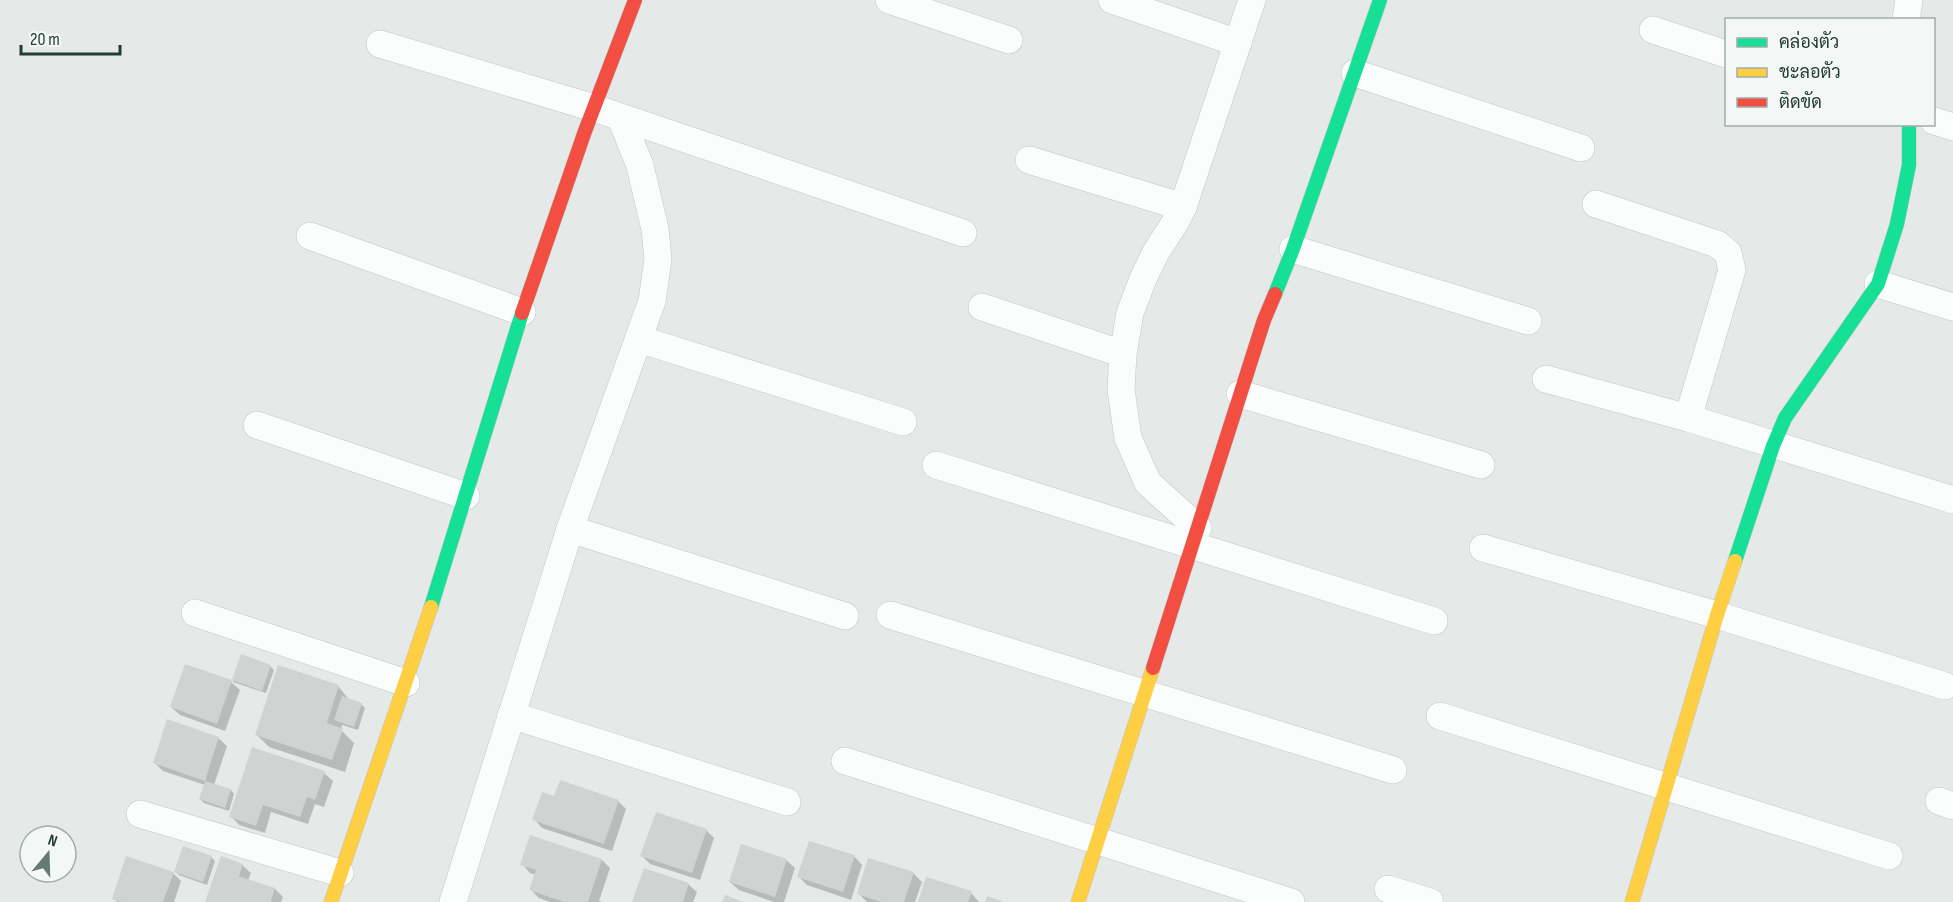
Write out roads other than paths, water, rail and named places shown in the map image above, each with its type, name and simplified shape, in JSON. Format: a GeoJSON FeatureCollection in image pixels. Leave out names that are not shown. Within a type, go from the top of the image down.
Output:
{"type":"FeatureCollection","features":[{"type":"Feature","properties":{"kind":"street"},"geometry":{"type":"LineString","coordinates":[[330,902],[406,683],[522,312],[635,0]]}},
{"type":"Feature","properties":{"kind":"street"},"geometry":{"type":"LineString","coordinates":[[890,0],[1009,40]]}},
{"type":"Feature","properties":{"kind":"street"},"geometry":{"type":"LineString","coordinates":[[1112,0],[1238,43]]}},
{"type":"Feature","properties":{"kind":"street"},"geometry":{"type":"LineString","coordinates":[[1194,537],[1148,483],[1128,438],[1121,390],[1123,354],[1130,313],[1156,252],[1183,207],[1252,0]]}},
{"type":"Feature","properties":{"kind":"street"},"geometry":{"type":"LineString","coordinates":[[1078,902],[1264,320],[1293,249],[1380,0]]}},
{"type":"Feature","properties":{"kind":"street"},"geometry":{"type":"LineString","coordinates":[[1906,18],[1909,0]]}},
{"type":"Feature","properties":{"kind":"street"},"geometry":{"type":"LineString","coordinates":[[1653,30],[1725,54]]}},
{"type":"Feature","properties":{"kind":"street"},"geometry":{"type":"LineString","coordinates":[[380,44],[594,108],[963,233]]}},
{"type":"Feature","properties":{"kind":"street"},"geometry":{"type":"LineString","coordinates":[[1355,73],[1581,148]]}},
{"type":"Feature","properties":{"kind":"street"},"geometry":{"type":"LineString","coordinates":[[453,902],[570,529],[651,301],[658,260],[655,229],[640,166],[621,118]]}},
{"type":"Feature","properties":{"kind":"street"},"geometry":{"type":"LineString","coordinates":[[1935,121],[1953,127]]}},
{"type":"Feature","properties":{"kind":"street"},"geometry":{"type":"LineString","coordinates":[[1632,902],[1718,615],[1773,446],[1785,418],[1798,397],[1878,284],[1897,224],[1910,165],[1909,126]]}},
{"type":"Feature","properties":{"kind":"street"},"geometry":{"type":"LineString","coordinates":[[1029,160],[1183,207]]}},
{"type":"Feature","properties":{"kind":"street"},"geometry":{"type":"LineString","coordinates":[[1596,204],[1717,244],[1728,253],[1732,270],[1688,418]]}},
{"type":"Feature","properties":{"kind":"street"},"geometry":{"type":"LineString","coordinates":[[310,236],[522,312]]}},
{"type":"Feature","properties":{"kind":"street"},"geometry":{"type":"LineString","coordinates":[[1293,249],[1528,321]]}},
{"type":"Feature","properties":{"kind":"street"},"geometry":{"type":"LineString","coordinates":[[1878,284],[1953,307]]}},
{"type":"Feature","properties":{"kind":"street"},"geometry":{"type":"LineString","coordinates":[[982,307],[1123,354]]}},
{"type":"Feature","properties":{"kind":"street"},"geometry":{"type":"LineString","coordinates":[[639,339],[903,423]]}},
{"type":"Feature","properties":{"kind":"street"},"geometry":{"type":"LineString","coordinates":[[1546,379],[1688,418],[1953,500]]}},
{"type":"Feature","properties":{"kind":"street"},"geometry":{"type":"LineString","coordinates":[[1240,394],[1481,465]]}},
{"type":"Feature","properties":{"kind":"street"},"geometry":{"type":"LineString","coordinates":[[257,424],[466,496]]}},
{"type":"Feature","properties":{"kind":"street"},"geometry":{"type":"LineString","coordinates":[[936,465],[1194,537],[1434,621]]}},
{"type":"Feature","properties":{"kind":"street"},"geometry":{"type":"LineString","coordinates":[[570,529],[845,616]]}},
{"type":"Feature","properties":{"kind":"street"},"geometry":{"type":"LineString","coordinates":[[1483,548],[1718,615],[1945,686]]}},
{"type":"Feature","properties":{"kind":"street"},"geometry":{"type":"LineString","coordinates":[[195,613],[406,683]]}},
{"type":"Feature","properties":{"kind":"street"},"geometry":{"type":"LineString","coordinates":[[890,615],[1393,770]]}},
{"type":"Feature","properties":{"kind":"street"},"geometry":{"type":"LineString","coordinates":[[511,715],[787,802]]}},
{"type":"Feature","properties":{"kind":"street"},"geometry":{"type":"LineString","coordinates":[[1440,716],[1889,856]]}},
{"type":"Feature","properties":{"kind":"street"},"geometry":{"type":"LineString","coordinates":[[845,761],[1291,902]]}},
{"type":"Feature","properties":{"kind":"street"},"geometry":{"type":"LineString","coordinates":[[140,814],[340,873]]}},
{"type":"Feature","properties":{"kind":"street"},"geometry":{"type":"LineString","coordinates":[[1388,889],[1430,902]]}}]}
